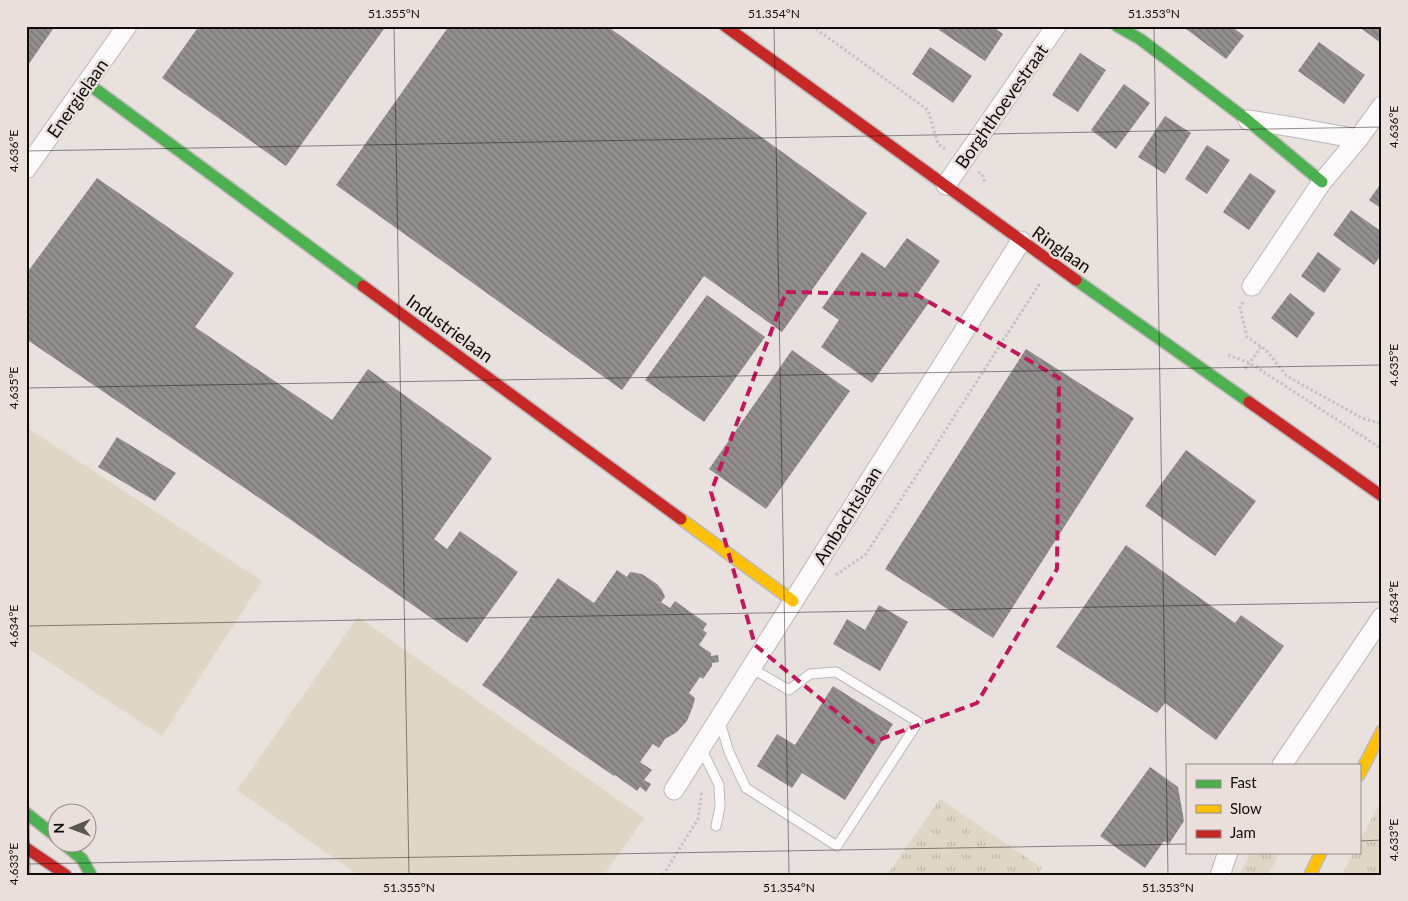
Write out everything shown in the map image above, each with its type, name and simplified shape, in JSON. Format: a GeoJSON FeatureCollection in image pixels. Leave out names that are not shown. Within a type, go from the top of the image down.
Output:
{"type":"FeatureCollection","features":[{"type":"Feature","properties":{"kind":"main road","name":"Ringlaan"},"geometry":{"type":"LineString","coordinates":[[725,26],[1021,241],[1382,496]]}},
{"type":"Feature","properties":{"kind":"main road"},"geometry":{"type":"LineString","coordinates":[[1117,26],[1142,32],[1322,182]]}},
{"type":"Feature","properties":{"kind":"main road","name":"Industrielaan"},"geometry":{"type":"LineString","coordinates":[[87,83],[793,601]]}},
{"type":"Feature","properties":{"kind":"main road"},"geometry":{"type":"LineString","coordinates":[[1360,773],[1382,731]]}},
{"type":"Feature","properties":{"kind":"main road"},"geometry":{"type":"LineString","coordinates":[[26,813],[48,830]]}},
{"type":"Feature","properties":{"kind":"main road"},"geometry":{"type":"LineString","coordinates":[[26,848],[66,875]]}},
{"type":"Feature","properties":{"kind":"main road"},"geometry":{"type":"LineString","coordinates":[[77,854],[82,858],[91,875]]}},
{"type":"Feature","properties":{"kind":"main road"},"geometry":{"type":"LineString","coordinates":[[1310,875],[1320,854]]}},
{"type":"Feature","properties":{"kind":"street","name":"Energielaan"},"geometry":{"type":"LineString","coordinates":[[26,169],[127,26]]}},
{"type":"Feature","properties":{"kind":"street","name":"Borghthoevestraat"},"geometry":{"type":"LineString","coordinates":[[946,185],[1056,26]]}},
{"type":"Feature","properties":{"kind":"street"},"geometry":{"type":"LineString","coordinates":[[1252,286],[1322,182],[1358,139],[1382,106]]}},
{"type":"Feature","properties":{"kind":"street"},"geometry":{"type":"LineString","coordinates":[[1246,120],[1358,139]]}},
{"type":"Feature","properties":{"kind":"street","name":"Ambachtslaan"},"geometry":{"type":"LineString","coordinates":[[674,790],[1021,241]]}},
{"type":"Feature","properties":{"kind":"street"},"geometry":{"type":"LineString","coordinates":[[1283,764],[1382,617]]}},
{"type":"Feature","properties":{"kind":"street"},"geometry":{"type":"LineString","coordinates":[[1220,875],[1227,854]]}},
{"type":"Feature","properties":{"kind":"lane"},"geometry":{"type":"LineString","coordinates":[[719,719],[729,752],[746,788],[837,846],[918,722],[836,672],[810,674],[789,690],[751,668]]}},
{"type":"Feature","properties":{"kind":"lane"},"geometry":{"type":"LineString","coordinates":[[701,747],[719,785],[720,807],[716,826]]}},
{"type":"Feature","properties":{"kind":"path"},"geometry":{"type":"LineString","coordinates":[[812,26],[928,110],[938,144],[982,174],[987,189]]}},
{"type":"Feature","properties":{"kind":"path"},"geometry":{"type":"LineString","coordinates":[[831,582],[837,574],[866,554],[1052,263]]}},
{"type":"Feature","properties":{"kind":"path"},"geometry":{"type":"LineString","coordinates":[[1252,286],[1240,308],[1247,337],[1266,350],[1286,375],[1292,379],[1362,418],[1382,424]]}},
{"type":"Feature","properties":{"kind":"path"},"geometry":{"type":"LineString","coordinates":[[663,875],[698,819],[702,776],[710,765]]}},
{"type":"Feature","properties":{"kind":"highlighted area"},"geometry":{"type":"Polygon","coordinates":[[[786,292],[917,295],[1059,378],[1057,569],[977,703],[873,742],[755,645],[711,492],[786,292]]]}},
{"type":"Feature","properties":{"kind":"green space"},"geometry":{"type":"Polygon","coordinates":[[[26,427],[262,581],[162,736],[26,647],[26,427]]]}},
{"type":"Feature","properties":{"kind":"green space"},"geometry":{"type":"Polygon","coordinates":[[[358,617],[644,818],[604,875],[358,875],[237,790],[358,617]]]}},
{"type":"Feature","properties":{"kind":"green space"},"geometry":{"type":"Polygon","coordinates":[[[940,799],[1042,868],[1037,875],[887,875],[940,799]]]}},
{"type":"Feature","properties":{"kind":"green space"},"geometry":{"type":"Polygon","coordinates":[[[1382,799],[1382,875],[1342,875],[1353,854],[1360,854],[1360,840],[1382,799]]]}},
{"type":"Feature","properties":{"kind":"green space"},"geometry":{"type":"Polygon","coordinates":[[[1250,854],[1279,854],[1268,875],[1239,875],[1250,854]]]}},
{"type":"Feature","properties":{"kind":"building"},"geometry":{"type":"Polygon","coordinates":[[[26,26],[55,26],[26,68],[26,26]]]}},
{"type":"Feature","properties":{"kind":"building"},"geometry":{"type":"Polygon","coordinates":[[[199,26],[386,26],[286,166],[162,78],[199,26]]]}},
{"type":"Feature","properties":{"kind":"building"},"geometry":{"type":"Polygon","coordinates":[[[449,26],[607,26],[867,213],[782,332],[704,276],[622,390],[336,185],[449,26]]]}},
{"type":"Feature","properties":{"kind":"building"},"geometry":{"type":"Polygon","coordinates":[[[941,26],[992,26],[1003,34],[985,61],[939,30],[941,26]]]}},
{"type":"Feature","properties":{"kind":"building"},"geometry":{"type":"Polygon","coordinates":[[[1182,26],[1231,26],[1244,36],[1226,59],[1182,26]]]}},
{"type":"Feature","properties":{"kind":"building"},"geometry":{"type":"Polygon","coordinates":[[[1358,26],[1382,26],[1382,44],[1358,26]]]}},
{"type":"Feature","properties":{"kind":"building"},"geometry":{"type":"Polygon","coordinates":[[[1319,42],[1365,75],[1344,104],[1298,71],[1319,42]]]}},
{"type":"Feature","properties":{"kind":"building"},"geometry":{"type":"Polygon","coordinates":[[[930,47],[972,76],[953,103],[912,74],[930,47]]]}},
{"type":"Feature","properties":{"kind":"building"},"geometry":{"type":"Polygon","coordinates":[[[1080,53],[1106,70],[1078,112],[1052,95],[1080,53]]]}},
{"type":"Feature","properties":{"kind":"building"},"geometry":{"type":"Polygon","coordinates":[[[1124,84],[1150,103],[1116,149],[1091,130],[1124,84]]]}},
{"type":"Feature","properties":{"kind":"building"},"geometry":{"type":"Polygon","coordinates":[[[1165,116],[1191,133],[1165,174],[1138,157],[1165,116]]]}},
{"type":"Feature","properties":{"kind":"building"},"geometry":{"type":"Polygon","coordinates":[[[1207,145],[1230,160],[1207,194],[1185,179],[1207,145]]]}},
{"type":"Feature","properties":{"kind":"building"},"geometry":{"type":"Polygon","coordinates":[[[1250,173],[1276,191],[1249,230],[1223,212],[1250,173]]]}},
{"type":"Feature","properties":{"kind":"building"},"geometry":{"type":"Polygon","coordinates":[[[97,178],[234,273],[195,327],[332,420],[368,369],[492,458],[434,539],[447,549],[460,531],[518,572],[467,643],[271,506],[26,339],[26,274],[97,178]]]}},
{"type":"Feature","properties":{"kind":"building"},"geometry":{"type":"Polygon","coordinates":[[[1382,182],[1382,209],[1369,200],[1382,182]]]}},
{"type":"Feature","properties":{"kind":"building"},"geometry":{"type":"Polygon","coordinates":[[[1351,210],[1382,232],[1382,254],[1374,265],[1333,235],[1351,210]]]}},
{"type":"Feature","properties":{"kind":"building"},"geometry":{"type":"Polygon","coordinates":[[[907,238],[940,261],[918,293],[930,301],[872,383],[821,347],[839,320],[822,308],[862,252],[885,268],[907,238]]]}},
{"type":"Feature","properties":{"kind":"building"},"geometry":{"type":"Polygon","coordinates":[[[1318,252],[1341,269],[1324,293],[1301,276],[1318,252]]]}},
{"type":"Feature","properties":{"kind":"building"},"geometry":{"type":"Polygon","coordinates":[[[1290,293],[1315,313],[1297,338],[1271,318],[1290,293]]]}},
{"type":"Feature","properties":{"kind":"building"},"geometry":{"type":"Polygon","coordinates":[[[707,295],[765,337],[704,422],[645,380],[707,295]]]}},
{"type":"Feature","properties":{"kind":"building"},"geometry":{"type":"Polygon","coordinates":[[[1026,349],[1134,418],[993,638],[885,569],[1026,349]]]}},
{"type":"Feature","properties":{"kind":"building"},"geometry":{"type":"Polygon","coordinates":[[[792,350],[850,391],[766,509],[709,469],[792,350]]]}},
{"type":"Feature","properties":{"kind":"building"},"geometry":{"type":"Polygon","coordinates":[[[117,437],[176,473],[155,501],[98,467],[117,437]]]}},
{"type":"Feature","properties":{"kind":"building"},"geometry":{"type":"Polygon","coordinates":[[[1186,450],[1256,501],[1215,556],[1145,506],[1186,450]]]}},
{"type":"Feature","properties":{"kind":"building"},"geometry":{"type":"Polygon","coordinates":[[[1126,545],[1235,623],[1241,615],[1284,646],[1216,740],[1165,703],[1157,713],[1056,647],[1126,545]]]}},
{"type":"Feature","properties":{"kind":"building"},"geometry":{"type":"Polygon","coordinates":[[[617,570],[627,577],[630,572],[642,574],[657,584],[662,590],[665,597],[661,602],[670,608],[675,601],[707,624],[703,630],[707,633],[699,645],[711,653],[711,656],[718,655],[719,662],[712,663],[703,679],[700,677],[689,693],[695,698],[687,721],[677,732],[665,739],[659,748],[653,744],[640,762],[652,770],[644,780],[651,784],[646,792],[640,787],[637,791],[614,776],[482,685],[558,578],[594,603],[617,570]]]}},
{"type":"Feature","properties":{"kind":"building"},"geometry":{"type":"Polygon","coordinates":[[[879,605],[908,622],[880,671],[833,644],[847,619],[865,630],[879,605]]]}},
{"type":"Feature","properties":{"kind":"building"},"geometry":{"type":"Polygon","coordinates":[[[833,686],[893,724],[845,800],[802,773],[792,788],[757,766],[777,734],[795,745],[833,686]]]}},
{"type":"Feature","properties":{"kind":"building"},"geometry":{"type":"Polygon","coordinates":[[[1150,767],[1178,787],[1184,821],[1169,844],[1164,841],[1145,868],[1100,836],[1150,767]]]}},
{"type":"Feature","properties":{"kind":"traffic: fast"},"geometry":{"type":"LineString","coordinates":[[1117,26],[1140,39],[1246,119],[1322,182]]}},
{"type":"Feature","properties":{"kind":"traffic: fast"},"geometry":{"type":"LineString","coordinates":[[87,83],[363,286]]}},
{"type":"Feature","properties":{"kind":"traffic: fast"},"geometry":{"type":"LineString","coordinates":[[1076,280],[1249,402]]}},
{"type":"Feature","properties":{"kind":"traffic: fast"},"geometry":{"type":"LineString","coordinates":[[26,813],[48,830]]}},
{"type":"Feature","properties":{"kind":"traffic: fast"},"geometry":{"type":"LineString","coordinates":[[76,854],[82,859],[91,875]]}},
{"type":"Feature","properties":{"kind":"traffic: slow"},"geometry":{"type":"LineString","coordinates":[[681,519],[793,601]]}},
{"type":"Feature","properties":{"kind":"traffic: slow"},"geometry":{"type":"LineString","coordinates":[[1360,773],[1382,731]]}},
{"type":"Feature","properties":{"kind":"traffic: slow"},"geometry":{"type":"LineString","coordinates":[[1310,875],[1320,854]]}},
{"type":"Feature","properties":{"kind":"traffic: jam"},"geometry":{"type":"LineString","coordinates":[[725,26],[1076,280]]}},
{"type":"Feature","properties":{"kind":"traffic: jam"},"geometry":{"type":"LineString","coordinates":[[363,286],[681,519]]}},
{"type":"Feature","properties":{"kind":"traffic: jam"},"geometry":{"type":"LineString","coordinates":[[1249,402],[1382,496]]}},
{"type":"Feature","properties":{"kind":"traffic: jam"},"geometry":{"type":"LineString","coordinates":[[26,848],[66,875]]}}]}
